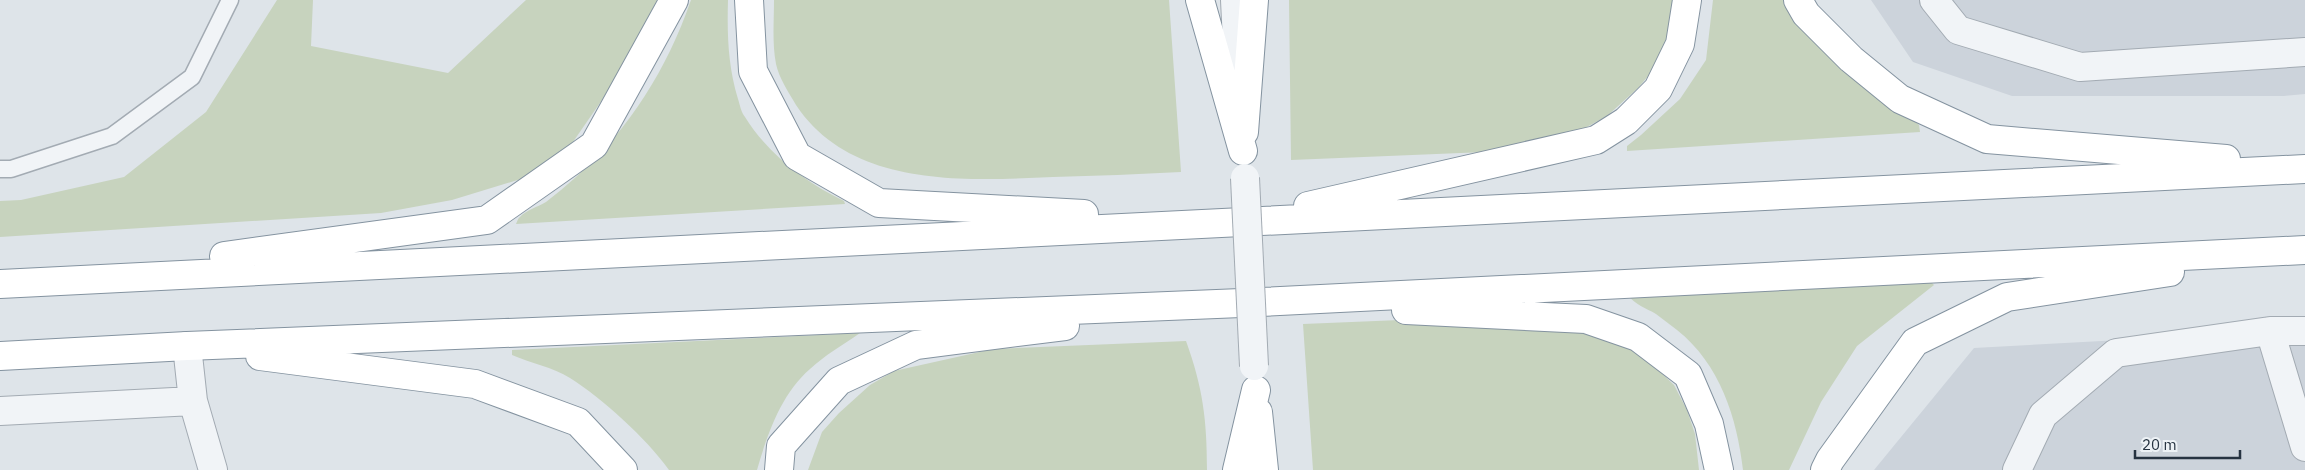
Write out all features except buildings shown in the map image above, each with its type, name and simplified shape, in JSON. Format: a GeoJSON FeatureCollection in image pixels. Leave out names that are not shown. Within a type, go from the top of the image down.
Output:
{"type":"FeatureCollection","features":[{"type":"Feature","properties":{"kind":"highway"},"geometry":{"type":"LineString","coordinates":[[42,281],[487,220],[594,145],[674,0]]}},
{"type":"Feature","properties":{"kind":"highway"},"geometry":{"type":"LineString","coordinates":[[750,0],[753,72],[797,156],[879,203],[1237,222],[1596,140],[1626,121],[1658,89],[1680,44],[1687,0]]}},
{"type":"Feature","properties":{"kind":"highway"},"geometry":{"type":"LineString","coordinates":[[1200,0],[1244,164]]}},
{"type":"Feature","properties":{"kind":"highway"},"geometry":{"type":"LineString","coordinates":[[1244,164],[1254,0]]}},
{"type":"Feature","properties":{"kind":"highway"},"geometry":{"type":"LineString","coordinates":[[1798,0],[1806,14],[1851,60],[1900,99],[1987,139],[2305,165]]}},
{"type":"Feature","properties":{"kind":"highway"},"geometry":{"type":"LineString","coordinates":[[0,284],[2305,169]]}},
{"type":"Feature","properties":{"kind":"highway"},"geometry":{"type":"LineString","coordinates":[[0,356],[187,346],[1241,302],[2305,251]]}},
{"type":"Feature","properties":{"kind":"highway"},"geometry":{"type":"LineString","coordinates":[[1826,470],[1830,460],[1915,342],[2007,297],[2305,251]]}},
{"type":"Feature","properties":{"kind":"highway"},"geometry":{"type":"LineString","coordinates":[[779,470],[781,446],[839,381],[916,345],[1241,302],[1586,318],[1638,338],[1688,375],[1709,424],[1719,470]]}},
{"type":"Feature","properties":{"kind":"highway"},"geometry":{"type":"LineString","coordinates":[[187,346],[475,384],[578,422],[623,470]]}},
{"type":"Feature","properties":{"kind":"highway"},"geometry":{"type":"LineString","coordinates":[[1237,470],[1255,378]]}},
{"type":"Feature","properties":{"kind":"highway"},"geometry":{"type":"LineString","coordinates":[[1255,378],[1264,470]]}},
{"type":"Feature","properties":{"kind":"street"},"geometry":{"type":"LineString","coordinates":[[1234,0],[1255,378],[1258,470]]}},
{"type":"Feature","properties":{"kind":"street"},"geometry":{"type":"LineString","coordinates":[[1934,0],[1958,30],[2080,67],[2305,52]]}},
{"type":"Feature","properties":{"kind":"street"},"geometry":{"type":"LineString","coordinates":[[2270,331],[2305,447]]}},
{"type":"Feature","properties":{"kind":"street"},"geometry":{"type":"LineString","coordinates":[[2017,470],[2043,415],[2116,353],[2270,331],[2305,331]]}},
{"type":"Feature","properties":{"kind":"street"},"geometry":{"type":"LineString","coordinates":[[187,346],[194,401],[214,470]]}},
{"type":"Feature","properties":{"kind":"street"},"geometry":{"type":"LineString","coordinates":[[0,410],[194,401]]}},
{"type":"Feature","properties":{"kind":"lane"},"geometry":{"type":"LineString","coordinates":[[0,169],[11,169],[112,136],[192,76],[230,0]]}},
{"type":"Feature","properties":{"kind":"shaded area"},"geometry":{"type":"Polygon","coordinates":[[[1871,0],[2305,0],[2305,94],[2284,96],[2012,96],[1913,62],[1871,0]]]}},
{"type":"Feature","properties":{"kind":"shaded area"},"geometry":{"type":"Polygon","coordinates":[[[2305,330],[2305,470],[1874,470],[1974,348],[2305,330]]]}},
{"type":"Feature","properties":{"kind":"green space"},"geometry":{"type":"Polygon","coordinates":[[[277,0],[313,0],[311,46],[448,73],[526,0],[657,0],[640,36],[602,100],[566,152],[524,178],[452,200],[381,213],[0,237],[0,201],[21,200],[124,177],[206,112],[277,0]]]}},
{"type":"Feature","properties":{"kind":"green space"},"geometry":{"type":"Polygon","coordinates":[[[691,0],[728,0],[730,62],[735,87],[744,115],[764,143],[788,166],[844,201],[845,204],[516,224],[519,218],[529,210],[546,202],[576,177],[630,118],[645,96],[670,50],[691,0]]]}},
{"type":"Feature","properties":{"kind":"green space"},"geometry":{"type":"Polygon","coordinates":[[[774,0],[1169,0],[1181,172],[1101,176],[948,178],[912,174],[878,165],[847,152],[819,132],[796,105],[782,80],[777,69],[775,56],[774,0]]]}},
{"type":"Feature","properties":{"kind":"green space"},"geometry":{"type":"Polygon","coordinates":[[[1289,0],[1672,0],[1672,18],[1666,42],[1655,68],[1638,88],[1607,116],[1583,129],[1485,152],[1291,160],[1289,0]]]}},
{"type":"Feature","properties":{"kind":"green space"},"geometry":{"type":"Polygon","coordinates":[[[1713,0],[1786,0],[1908,114],[1919,125],[1920,132],[1627,151],[1627,146],[1680,99],[1706,60],[1713,0]]]}},
{"type":"Feature","properties":{"kind":"green space"},"geometry":{"type":"Polygon","coordinates":[[[1930,281],[1934,285],[1857,346],[1821,402],[1789,470],[1743,470],[1731,412],[1724,393],[1705,359],[1677,330],[1656,314],[1637,304],[1628,295],[1930,281]]]}},
{"type":"Feature","properties":{"kind":"green space"},"geometry":{"type":"Polygon","coordinates":[[[1497,316],[1558,326],[1621,342],[1655,367],[1674,385],[1687,410],[1695,434],[1699,470],[1313,470],[1303,324],[1497,316]]]}},
{"type":"Feature","properties":{"kind":"green space"},"geometry":{"type":"Polygon","coordinates":[[[860,333],[816,364],[791,390],[776,416],[757,470],[669,470],[649,445],[610,408],[583,386],[556,371],[512,355],[512,350],[860,333]]]}},
{"type":"Feature","properties":{"kind":"green space"},"geometry":{"type":"Polygon","coordinates":[[[1186,341],[1203,404],[1207,470],[808,470],[822,432],[839,413],[870,385],[894,371],[993,349],[1186,341]]]}}]}
